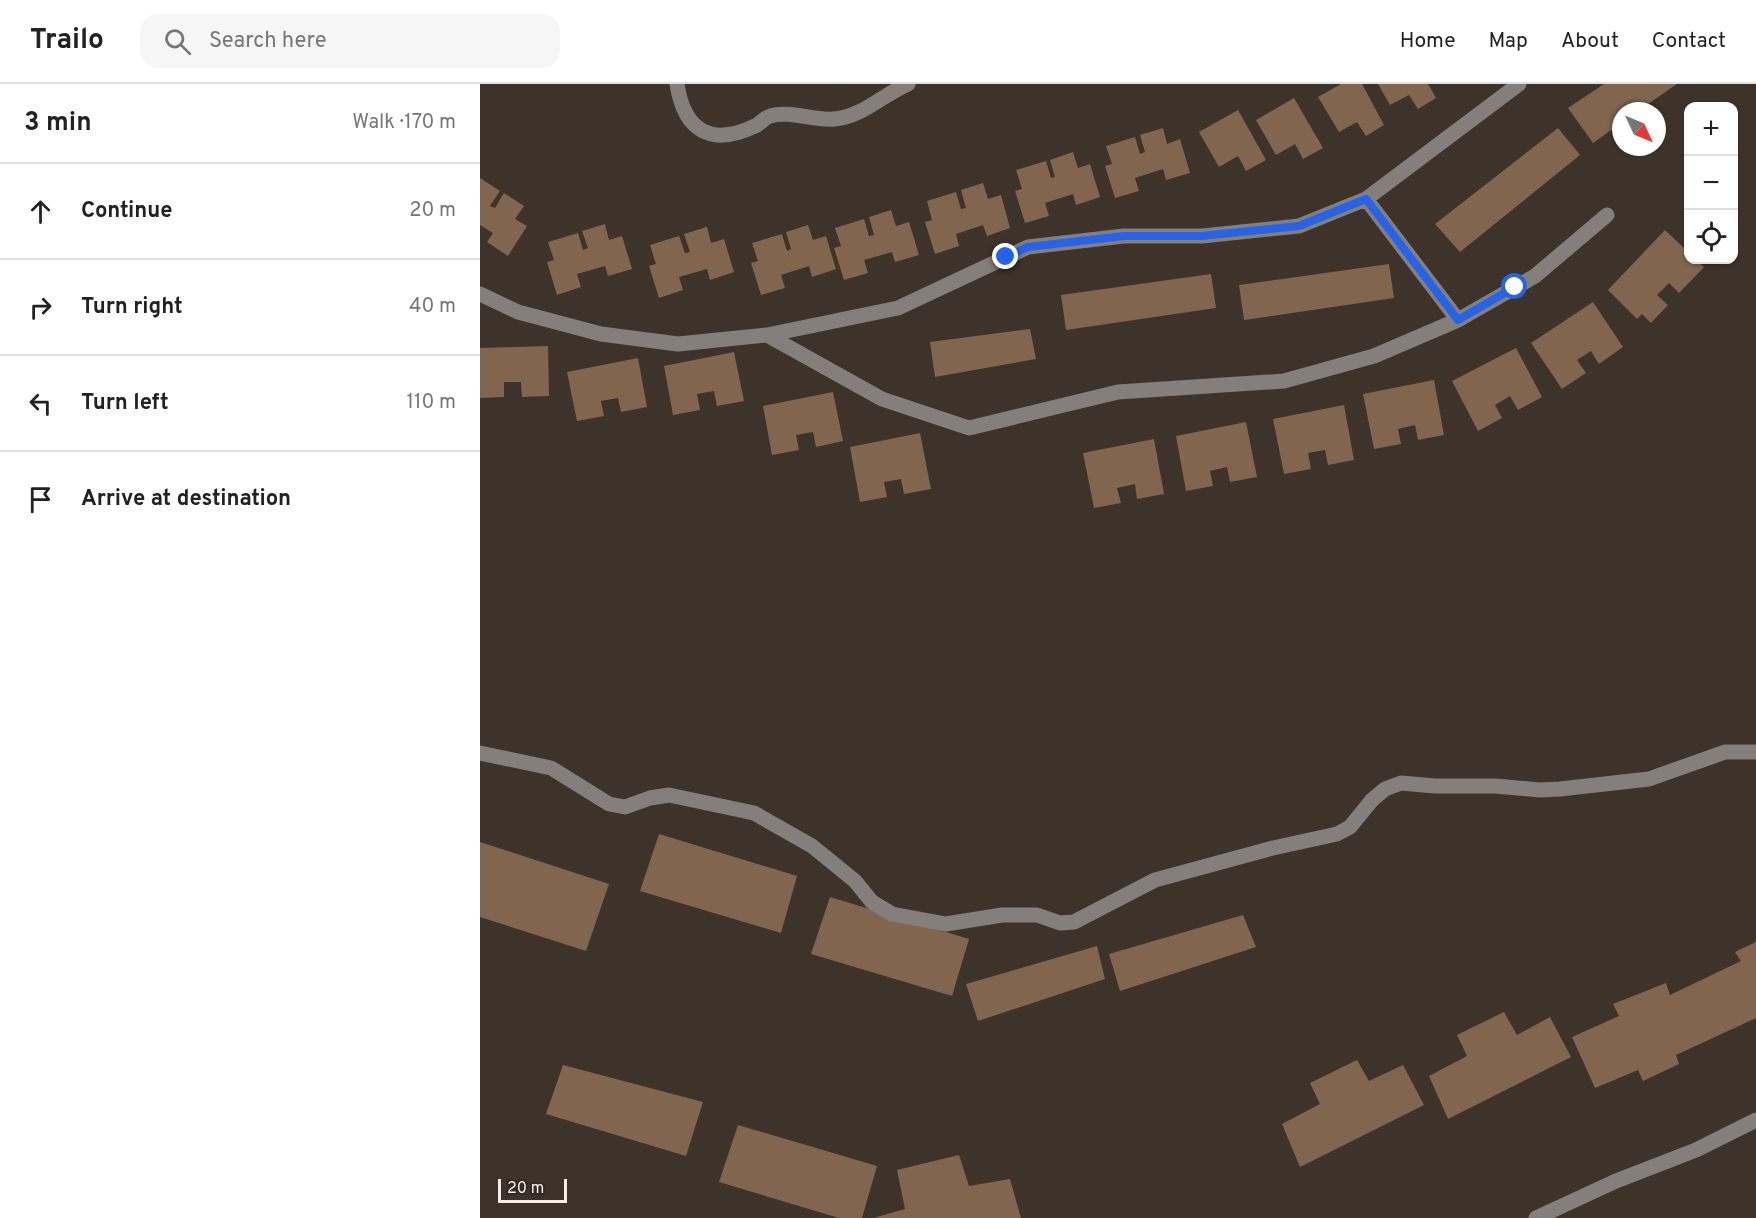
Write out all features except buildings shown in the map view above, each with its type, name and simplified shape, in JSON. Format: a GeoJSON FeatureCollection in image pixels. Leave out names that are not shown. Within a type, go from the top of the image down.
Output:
{"type":"FeatureCollection","features":[{"type":"Feature","properties":{"kind":"street"},"geometry":{"type":"LineString","coordinates":[[677,84],[688,119],[703,131],[716,137],[756,126],[769,116],[788,115],[835,119],[858,114],[908,84]]}},
{"type":"Feature","properties":{"kind":"street"},"geometry":{"type":"LineString","coordinates":[[480,294],[518,312],[601,334],[678,344],[766,335],[898,308],[1028,247],[1124,236],[1202,236],[1299,226],[1366,199],[1519,84]]}},
{"type":"Feature","properties":{"kind":"street"},"geometry":{"type":"LineString","coordinates":[[1366,199],[1458,320]]}},
{"type":"Feature","properties":{"kind":"street"},"geometry":{"type":"LineString","coordinates":[[766,335],[882,399],[969,428],[1118,392],[1284,381],[1374,356],[1458,320],[1534,276],[1607,214]]}},
{"type":"Feature","properties":{"kind":"street"},"geometry":{"type":"LineString","coordinates":[[480,753],[550,768],[609,804],[625,807],[650,798],[669,795],[754,813],[812,846],[855,881],[872,902],[892,914],[946,924],[1002,915],[1037,915],[1060,923],[1074,922],[1155,880],[1273,848],[1337,834],[1350,826],[1372,800],[1385,789],[1401,783],[1540,790],[1570,788],[1649,779],[1725,753],[1756,753]]}},
{"type":"Feature","properties":{"kind":"street"},"geometry":{"type":"LineString","coordinates":[[1536,1218],[1616,1180],[1696,1150],[1756,1120]]}},
{"type":"Feature","properties":{"kind":"route"},"geometry":{"type":"LineString","coordinates":[[1006,257],[1028,247],[1124,236],[1202,236],[1299,226],[1366,199],[1458,320],[1515,287]]}}]}
